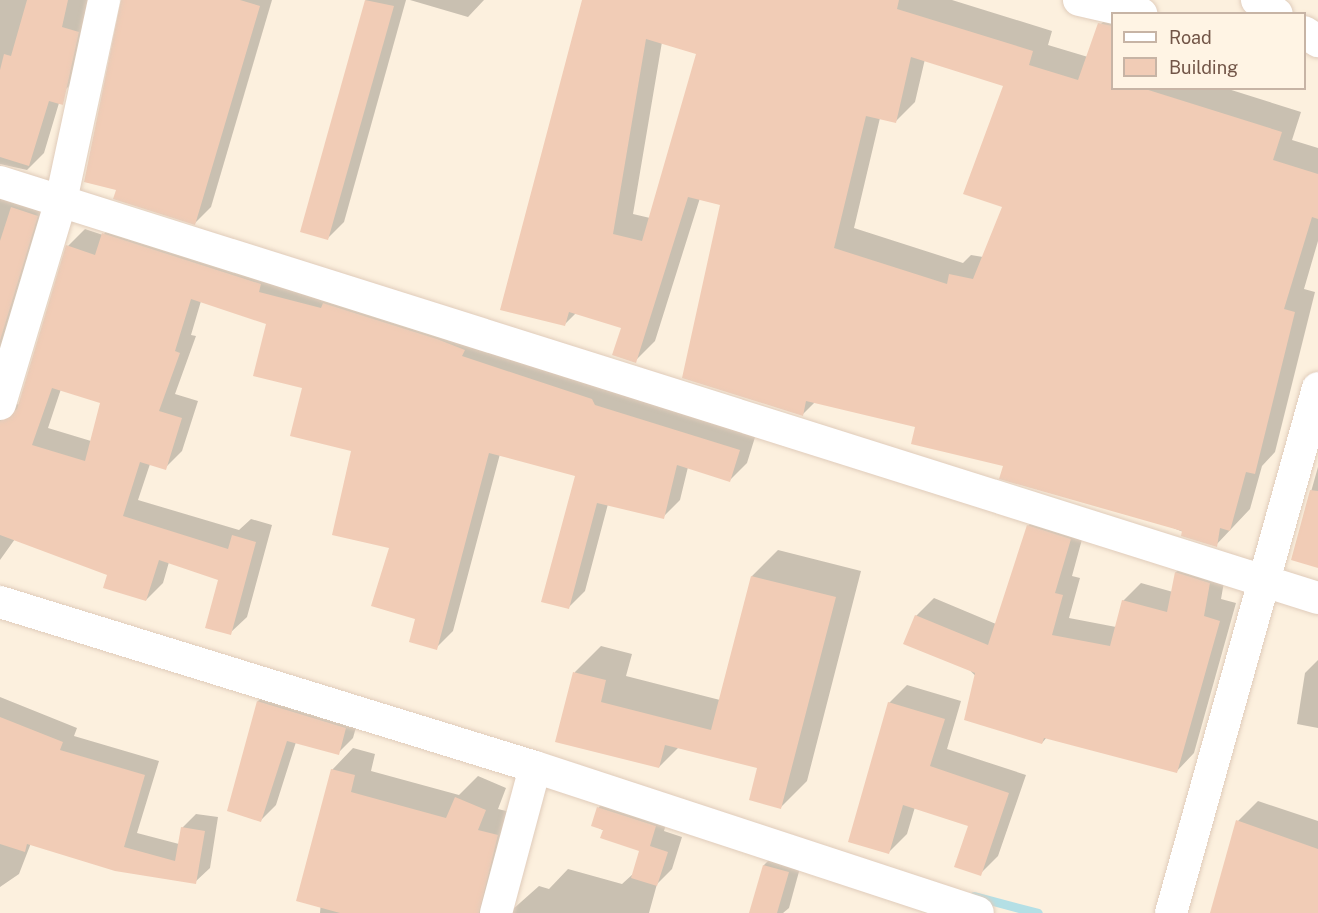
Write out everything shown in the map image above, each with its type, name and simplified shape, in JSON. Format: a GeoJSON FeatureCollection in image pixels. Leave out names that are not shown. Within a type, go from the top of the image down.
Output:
{"type":"FeatureCollection","features":[{"type":"Feature","properties":{"kind":"street"},"geometry":{"type":"LineString","coordinates":[[0,404],[61,201],[104,0]]}},
{"type":"Feature","properties":{"kind":"street"},"geometry":{"type":"LineString","coordinates":[[1079,0],[1133,12]]}},
{"type":"Feature","properties":{"kind":"street"},"geometry":{"type":"LineString","coordinates":[[1257,0],[1274,12]]}},
{"type":"Feature","properties":{"kind":"street"},"geometry":{"type":"LineString","coordinates":[[0,182],[1267,584],[1318,598]]}},
{"type":"Feature","properties":{"kind":"street"},"geometry":{"type":"LineString","coordinates":[[1171,913],[1267,584],[1318,388]]}},
{"type":"Feature","properties":{"kind":"street"},"geometry":{"type":"LineString","coordinates":[[0,602],[534,767],[978,913]]}},
{"type":"Feature","properties":{"kind":"street"},"geometry":{"type":"LineString","coordinates":[[496,913],[534,767]]}},
{"type":"Feature","properties":{"kind":"building"},"geometry":{"type":"Polygon","coordinates":[[[27,0],[68,0],[62,27],[79,32],[63,105],[49,101],[29,166],[0,157],[0,70],[4,54],[11,56],[27,0]]]}},
{"type":"Feature","properties":{"kind":"building"},"geometry":{"type":"Polygon","coordinates":[[[121,0],[240,0],[260,6],[195,225],[113,199],[116,190],[84,182],[121,0]]]}},
{"type":"Feature","properties":{"kind":"building"},"geometry":{"type":"Polygon","coordinates":[[[365,0],[394,6],[328,240],[300,232],[365,0]]]}},
{"type":"Feature","properties":{"kind":"building"},"geometry":{"type":"Polygon","coordinates":[[[582,0],[899,0],[897,9],[1033,51],[1029,65],[1078,80],[1098,23],[1111,26],[1111,90],[1148,90],[1282,132],[1273,160],[1318,174],[1318,219],[1312,217],[1284,309],[1295,312],[1255,474],[1246,472],[1230,531],[1220,528],[1217,547],[1181,536],[1182,531],[999,479],[1003,466],[911,444],[915,427],[806,401],[803,416],[682,378],[720,205],[688,197],[636,363],[612,355],[621,328],[569,312],[565,326],[500,310],[582,0]],[[646,39],[613,234],[642,241],[696,54],[646,39]],[[911,57],[896,123],[866,116],[834,248],[947,284],[949,274],[973,279],[1002,207],[963,194],[1003,86],[911,57]]]}},
{"type":"Feature","properties":{"kind":"building"},"geometry":{"type":"Polygon","coordinates":[[[11,207],[38,216],[0,341],[0,241],[11,207]]]}},
{"type":"Feature","properties":{"kind":"building"},"geometry":{"type":"Polygon","coordinates":[[[102,233],[261,284],[259,292],[321,308],[323,303],[437,339],[465,350],[462,356],[592,399],[595,405],[740,450],[730,482],[677,465],[664,519],[597,503],[569,609],[541,602],[575,476],[489,453],[437,650],[409,642],[415,619],[371,606],[389,548],[332,535],[351,451],[290,436],[302,388],[253,376],[266,324],[191,299],[175,351],[180,353],[159,411],[182,418],[166,470],[140,462],[123,516],[228,549],[232,535],[256,542],[231,635],[205,628],[218,580],[159,560],[146,601],[103,588],[107,575],[0,535],[0,421],[17,409],[66,245],[95,255],[102,233]],[[52,388],[32,445],[85,461],[100,403],[52,388]]]}},
{"type":"Feature","properties":{"kind":"building"},"geometry":{"type":"Polygon","coordinates":[[[1310,490],[1318,491],[1318,568],[1291,560],[1310,490]]]}},
{"type":"Feature","properties":{"kind":"building"},"geometry":{"type":"Polygon","coordinates":[[[1027,525],[1071,539],[1055,593],[1063,595],[1052,635],[1110,646],[1122,600],[1167,612],[1175,572],[1210,583],[1204,616],[1220,621],[1177,773],[1044,738],[1042,744],[964,720],[975,673],[903,644],[915,615],[988,645],[1027,525]]]}},
{"type":"Feature","properties":{"kind":"building"},"geometry":{"type":"Polygon","coordinates":[[[751,576],[836,597],[781,809],[749,800],[757,768],[665,745],[659,768],[555,742],[573,672],[606,680],[601,702],[711,730],[751,576]]]}},
{"type":"Feature","properties":{"kind":"building"},"geometry":{"type":"Polygon","coordinates":[[[257,701],[346,728],[339,755],[287,741],[261,822],[227,811],[257,701]]]}},
{"type":"Feature","properties":{"kind":"building"},"geometry":{"type":"Polygon","coordinates":[[[888,702],[945,719],[930,766],[1009,793],[981,876],[954,867],[968,826],[903,805],[889,854],[848,842],[888,702]]]}},
{"type":"Feature","properties":{"kind":"building"},"geometry":{"type":"Polygon","coordinates":[[[0,717],[63,742],[60,750],[145,775],[124,847],[175,861],[181,827],[205,831],[196,884],[115,871],[27,844],[25,852],[0,844],[0,717]]]}},
{"type":"Feature","properties":{"kind":"building"},"geometry":{"type":"Polygon","coordinates":[[[331,769],[355,775],[351,792],[446,818],[455,797],[486,810],[478,830],[498,835],[479,913],[340,913],[296,901],[331,769]]]}},
{"type":"Feature","properties":{"kind":"building"},"geometry":{"type":"Polygon","coordinates":[[[597,807],[656,826],[650,846],[668,852],[657,886],[631,878],[639,851],[600,838],[603,830],[591,826],[597,807]]]}},
{"type":"Feature","properties":{"kind":"building"},"geometry":{"type":"Polygon","coordinates":[[[1236,820],[1318,849],[1318,913],[1210,913],[1236,820]]]}},
{"type":"Feature","properties":{"kind":"building"},"geometry":{"type":"Polygon","coordinates":[[[763,865],[789,872],[777,913],[749,913],[763,865]]]}},
{"type":"Feature","properties":{"kind":"waterway"},"geometry":{"type":"LineString","coordinates":[[974,896],[1038,913]]}}]}
